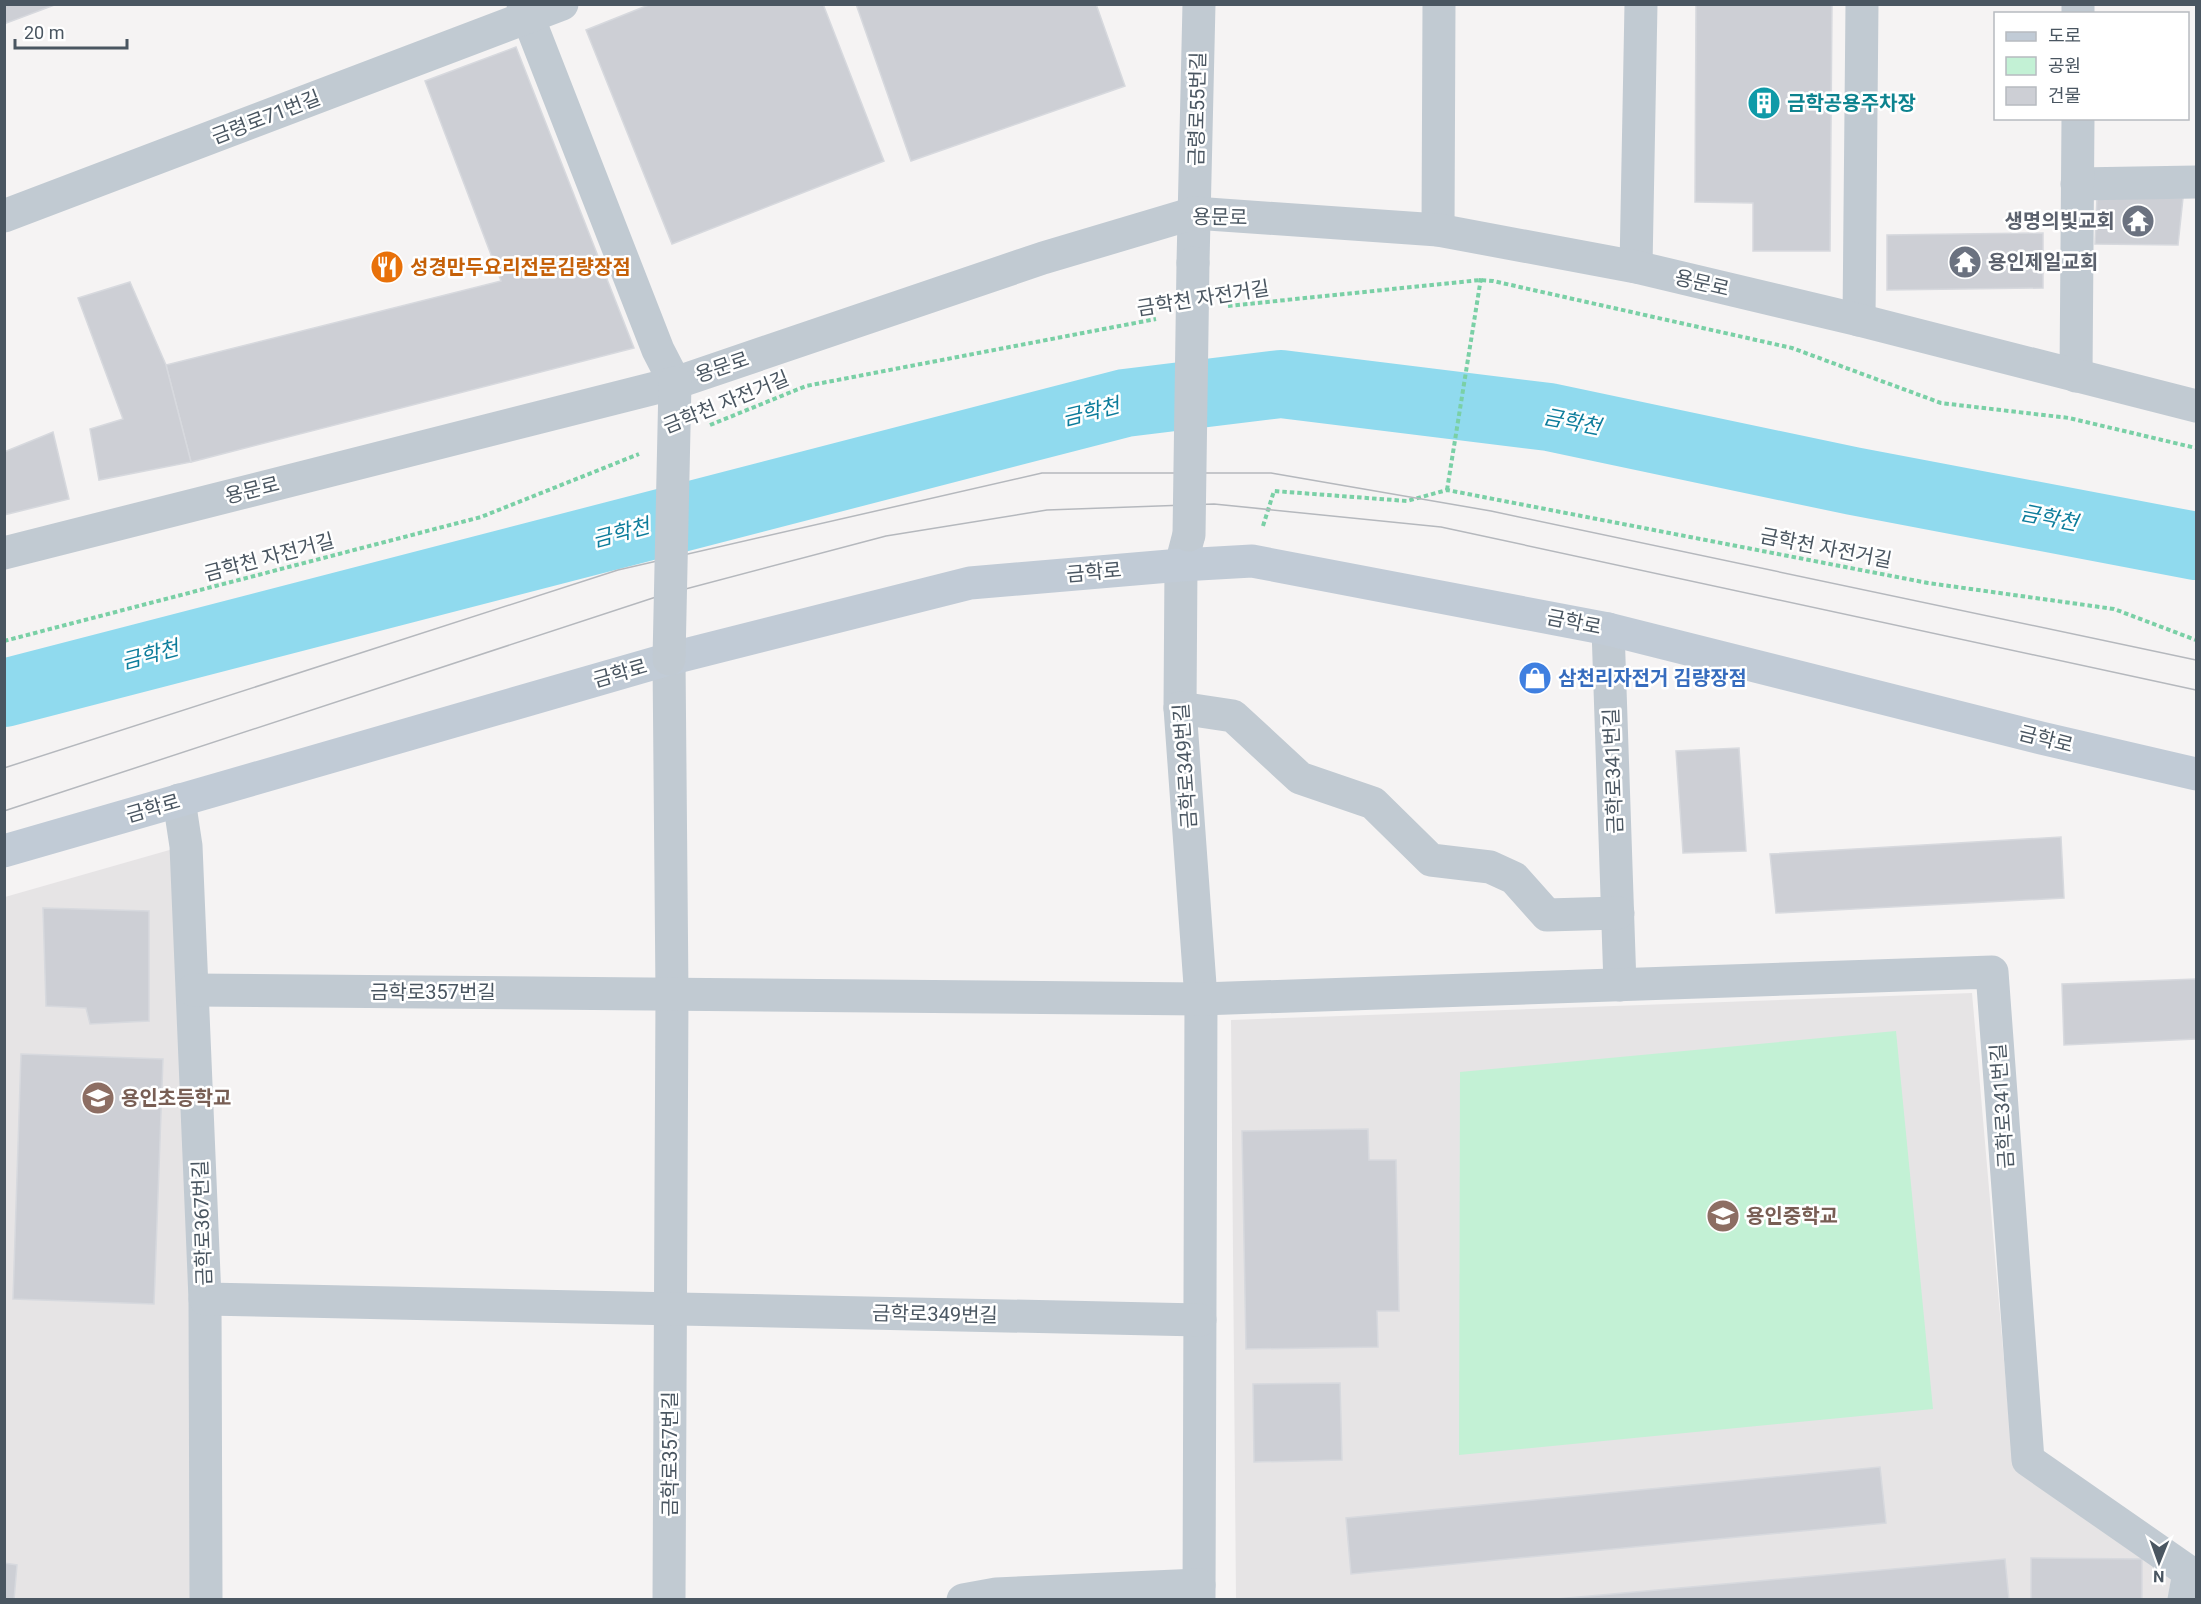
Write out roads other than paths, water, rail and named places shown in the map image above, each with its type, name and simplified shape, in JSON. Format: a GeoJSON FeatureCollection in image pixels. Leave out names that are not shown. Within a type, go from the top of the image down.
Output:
{"type":"FeatureCollection","features":[{"type":"Feature","properties":{"kind":"main road","name":"금학로"},"geometry":{"type":"LineString","coordinates":[[4,851],[669,659],[970,583],[1184,550],[1608,629],[2041,738],[2196,774]]}},
{"type":"Feature","properties":{"kind":"street","name":"금령로71번길"},"geometry":{"type":"LineString","coordinates":[[4,216],[525,11],[562,4]]}},
{"type":"Feature","properties":{"kind":"street","name":"금령로55번길"},"geometry":{"type":"LineString","coordinates":[[1193,263],[1199,4]]}},
{"type":"Feature","properties":{"kind":"street"},"geometry":{"type":"LineString","coordinates":[[1438,230],[1439,4]]}},
{"type":"Feature","properties":{"kind":"street"},"geometry":{"type":"LineString","coordinates":[[1636,267],[1641,4]]}},
{"type":"Feature","properties":{"kind":"street"},"geometry":{"type":"LineString","coordinates":[[1859,320],[1862,4]]}},
{"type":"Feature","properties":{"kind":"street"},"geometry":{"type":"LineString","coordinates":[[525,11],[658,350],[675,383]]}},
{"type":"Feature","properties":{"kind":"street"},"geometry":{"type":"LineString","coordinates":[[2076,376],[2078,120]]}},
{"type":"Feature","properties":{"kind":"street"},"geometry":{"type":"LineString","coordinates":[[2077,184],[2196,182]]}},
{"type":"Feature","properties":{"kind":"street","name":"용문로"},"geometry":{"type":"LineString","coordinates":[[4,553],[675,383],[1044,258],[1194,213],[1438,230],[1636,267],[1859,320],[2196,406]]}},
{"type":"Feature","properties":{"kind":"street","name":"금학로349번길"},"geometry":{"type":"LineString","coordinates":[[963,1599],[996,1594],[1199,1592],[1201,999],[1180,708],[1193,263]]}},
{"type":"Feature","properties":{"kind":"street","name":"금학로357번길"},"geometry":{"type":"LineString","coordinates":[[669,1599],[672,994],[669,659],[675,383]]}},
{"type":"Feature","properties":{"kind":"street","name":"금학로341번길"},"geometry":{"type":"LineString","coordinates":[[1608,629],[1620,985],[1992,972],[2028,1460],[2190,1581]]}},
{"type":"Feature","properties":{"kind":"street"},"geometry":{"type":"LineString","coordinates":[[1180,708],[1233,716],[1300,778],[1373,803],[1431,860],[1490,867],[1514,878],[1547,915],[1618,913]]}},
{"type":"Feature","properties":{"kind":"street","name":"금학로367번길"},"geometry":{"type":"LineString","coordinates":[[179,800],[186,846],[205,1299],[206,1599]]}},
{"type":"Feature","properties":{"kind":"street"},"geometry":{"type":"LineString","coordinates":[[672,994],[1201,999],[1620,985]]}},
{"type":"Feature","properties":{"kind":"street","name":"금학로357번길"},"geometry":{"type":"LineString","coordinates":[[193,990],[672,994]]}},
{"type":"Feature","properties":{"kind":"street"},"geometry":{"type":"LineString","coordinates":[[205,1299],[670,1309]]}},
{"type":"Feature","properties":{"kind":"street","name":"금학로349번길"},"geometry":{"type":"LineString","coordinates":[[670,1309],[1200,1320]]}},
{"type":"Feature","properties":{"kind":"waterway","name":"금학천"},"geometry":{"type":"LineString","coordinates":[[4,693],[1125,403],[1281,384],[1549,417],[1853,481],[2196,546]]}},
{"type":"Feature","properties":{"kind":"tram line"},"geometry":{"type":"LineString","coordinates":[[4,768],[618,570],[1042,473],[1271,473],[1491,511],[2196,660]]}},
{"type":"Feature","properties":{"kind":"tram line"},"geometry":{"type":"LineString","coordinates":[[4,811],[659,596],[886,536],[1047,510],[1214,504],[1441,527],[2196,690]]}},
{"type":"Feature","properties":{"kind":"place","name":"금학공용주차장"},"geometry":{"type":"Point","coordinates":[1764,103]}},
{"type":"Feature","properties":{"kind":"place","name":"생명의빛교회"},"geometry":{"type":"Point","coordinates":[2138,221]}},
{"type":"Feature","properties":{"kind":"place","name":"용인제일교회"},"geometry":{"type":"Point","coordinates":[1965,262]}},
{"type":"Feature","properties":{"kind":"place","name":"성경만두요리전문김량장점"},"geometry":{"type":"Point","coordinates":[387,267]}},
{"type":"Feature","properties":{"kind":"place","name":"삼천리자전거 김량장점"},"geometry":{"type":"Point","coordinates":[1535,678]}},
{"type":"Feature","properties":{"kind":"place","name":"용인초등학교"},"geometry":{"type":"Point","coordinates":[98,1098]}},
{"type":"Feature","properties":{"kind":"place","name":"용인중학교"},"geometry":{"type":"Point","coordinates":[1723,1216]}}]}
